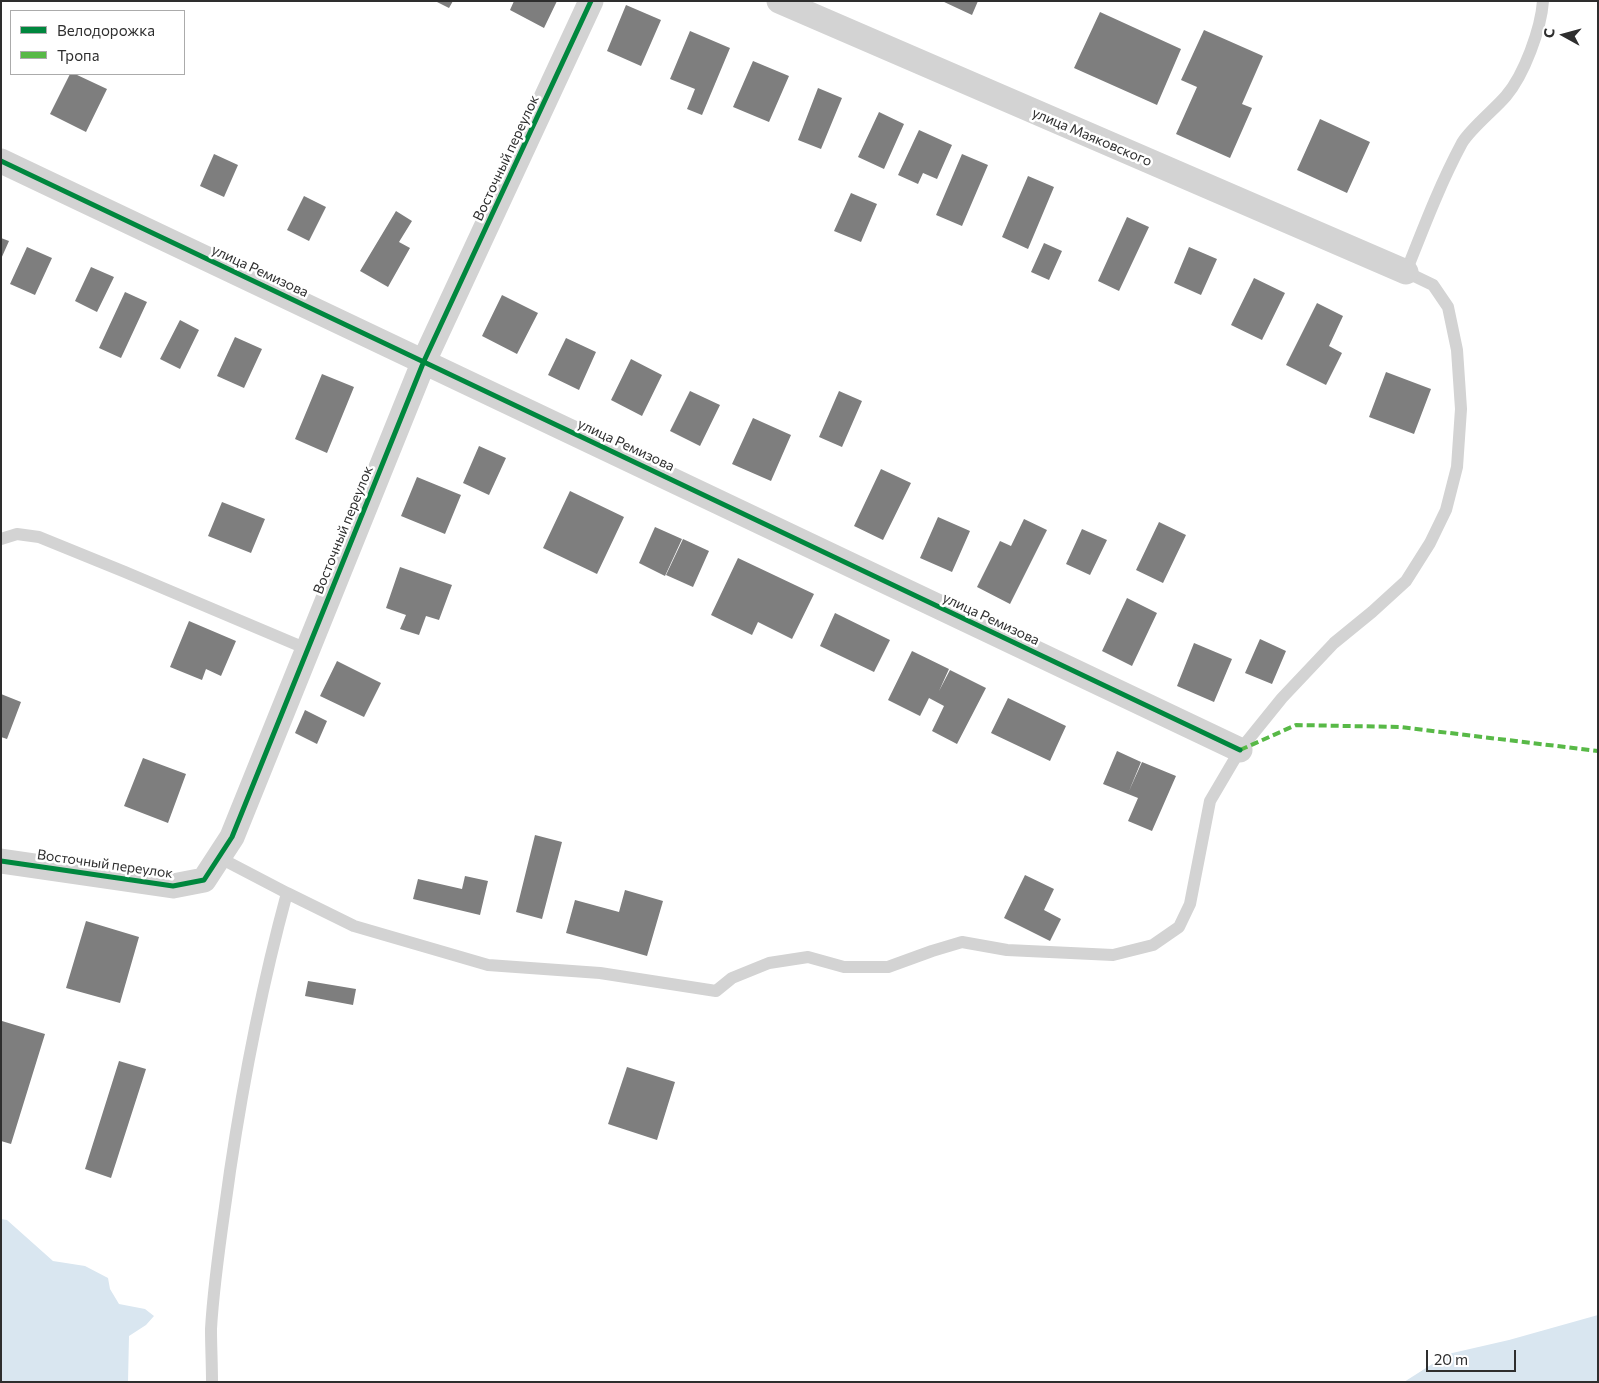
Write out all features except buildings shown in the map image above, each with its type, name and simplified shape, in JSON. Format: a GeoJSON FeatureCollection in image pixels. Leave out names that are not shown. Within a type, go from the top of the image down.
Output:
{"type":"FeatureCollection","features":[{"type":"Feature","properties":{"kind":"street","name":"Восточный переулок"},"geometry":{"type":"LineString","coordinates":[[1,861],[173,886],[204,880],[220,858],[232,837],[424,361],[592,1]]}},
{"type":"Feature","properties":{"kind":"street","name":"улица Маяковского"},"geometry":{"type":"LineString","coordinates":[[779,1],[1406,272]]}},
{"type":"Feature","properties":{"kind":"street","name":"улица Ремизова"},"geometry":{"type":"LineString","coordinates":[[1,161],[1240,750]]}},
{"type":"Feature","properties":{"kind":"lane"},"geometry":{"type":"LineString","coordinates":[[220,858],[286,894],[354,926],[488,965],[600,972],[716,991],[732,978],[769,963],[808,957],[844,967],[888,967],[962,942],[1007,950],[1113,955],[1153,945],[1179,927],[1190,904],[1210,801],[1240,750],[1282,698],[1334,643],[1406,582],[1430,543],[1446,510],[1457,467],[1460,418],[1457,350],[1448,306],[1433,284],[1406,272],[1438,193],[1464,141],[1508,94],[1526,62],[1543,11],[1543,1]]}},
{"type":"Feature","properties":{"kind":"lane"},"geometry":{"type":"LineString","coordinates":[[1,539],[17,534],[38,537],[308,649]]}},
{"type":"Feature","properties":{"kind":"lane"},"geometry":{"type":"LineString","coordinates":[[212,1382],[211,1328],[220,1241],[235,1138],[262,991],[286,894]]}},
{"type":"Feature","properties":{"kind":"shaded area"},"geometry":{"type":"Polygon","coordinates":[[[1,1219],[7,1220],[53,1261],[85,1266],[108,1278],[110,1289],[119,1304],[145,1309],[154,1316],[146,1325],[129,1336],[128,1382],[1,1382],[1,1219]]]}},
{"type":"Feature","properties":{"kind":"shaded area"},"geometry":{"type":"Polygon","coordinates":[[[1598,1315],[1598,1382],[1404,1382],[1448,1354],[1509,1340],[1598,1315]]]}},
{"type":"Feature","properties":{"kind":"marked path"},"geometry":{"type":"LineString","coordinates":[[1240,750],[1296,725],[1400,727],[1598,751]]}},
{"type":"Feature","properties":{"kind":"cycle path"},"geometry":{"type":"LineString","coordinates":[[1,861],[173,886],[204,880],[232,837],[424,361],[591,1]]}},
{"type":"Feature","properties":{"kind":"cycle path"},"geometry":{"type":"LineString","coordinates":[[1,161],[1240,750]]}}]}
